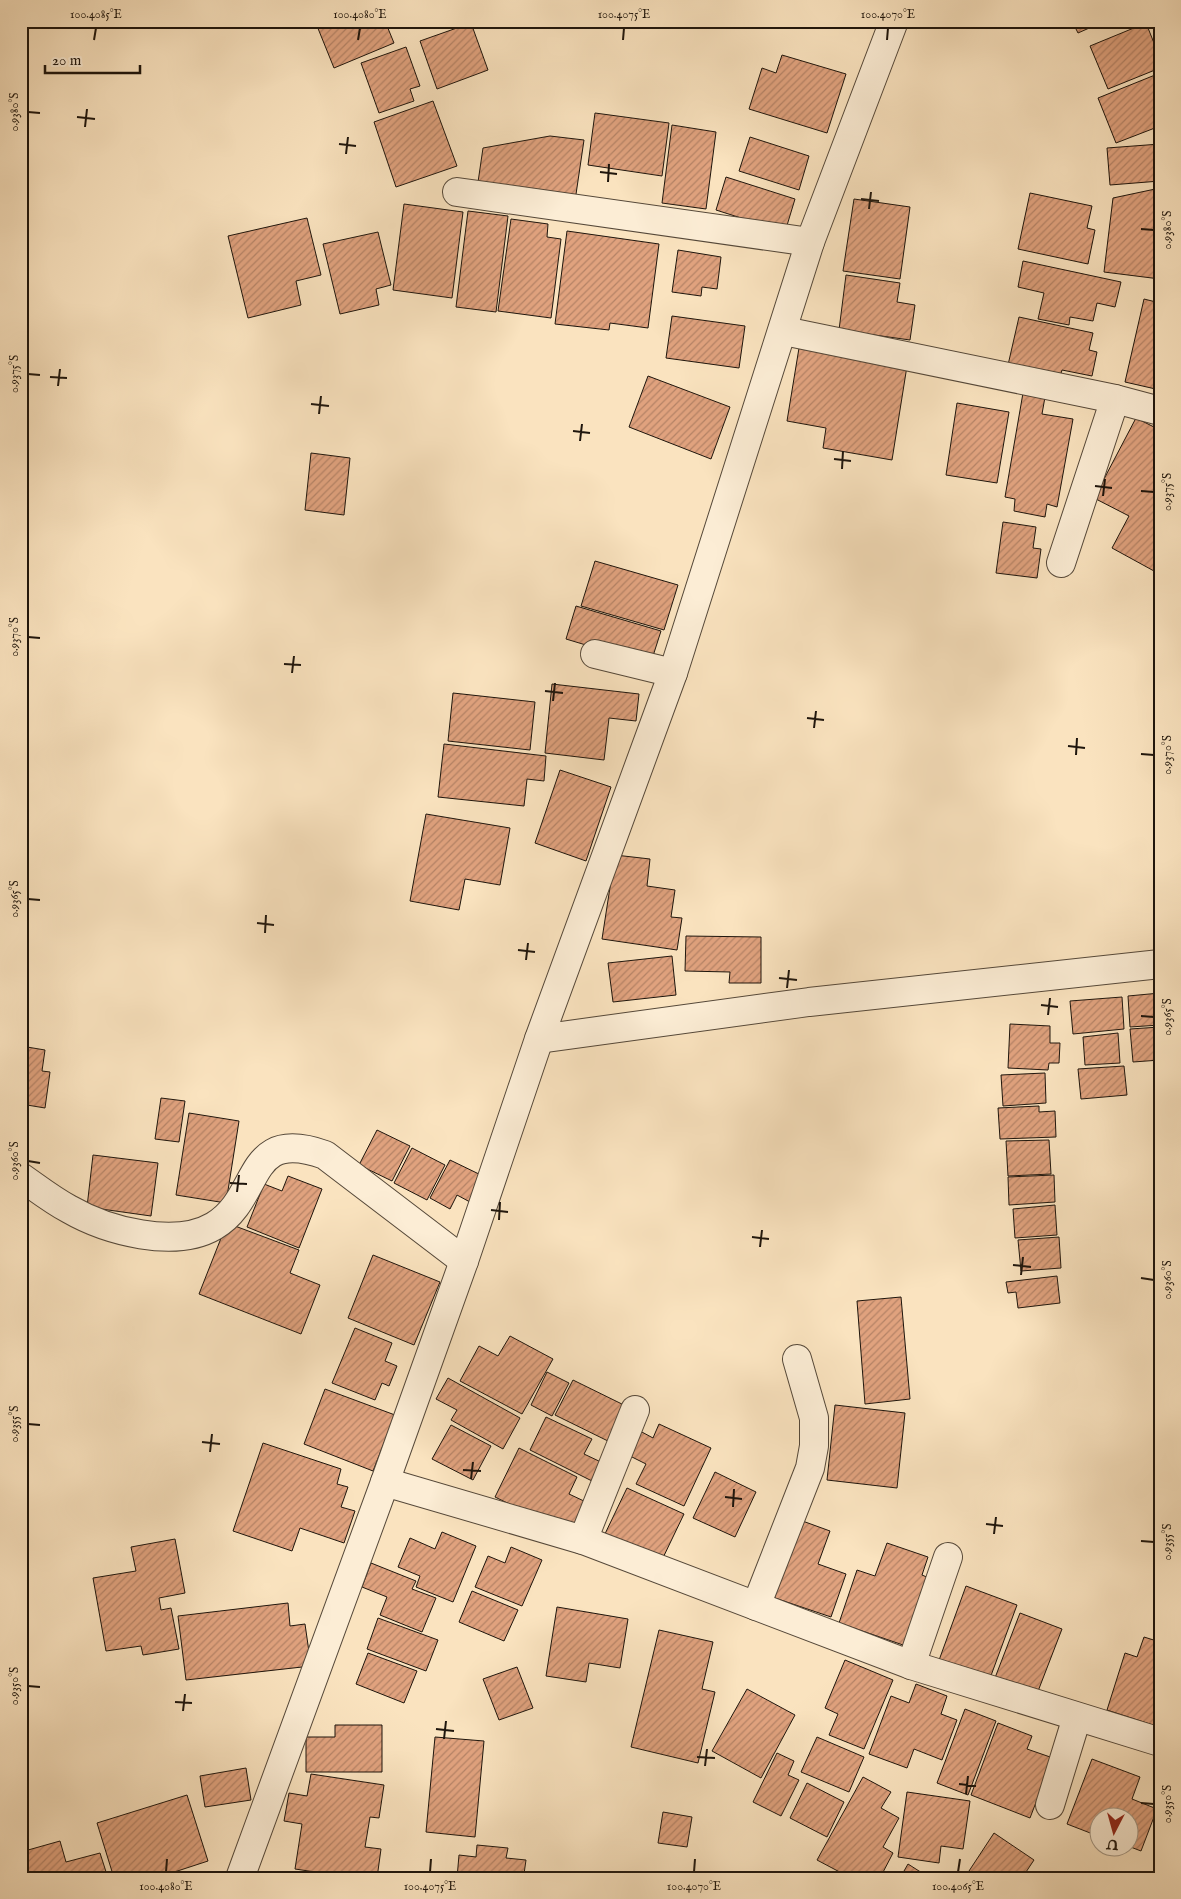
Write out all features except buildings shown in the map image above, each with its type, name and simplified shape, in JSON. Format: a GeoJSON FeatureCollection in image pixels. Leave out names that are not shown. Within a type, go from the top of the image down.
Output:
{"type":"FeatureCollection","features":[{"type":"Feature","properties":{"kind":"street"},"geometry":{"type":"LineString","coordinates":[[240,1878],[385,1482],[464,1261],[539,1039],[673,673],[784,331],[810,242],[894,21]]}},
{"type":"Feature","properties":{"kind":"street"},"geometry":{"type":"LineString","coordinates":[[457,192],[810,242]]}},
{"type":"Feature","properties":{"kind":"street"},"geometry":{"type":"LineString","coordinates":[[784,331],[1115,399],[1160,410]]}},
{"type":"Feature","properties":{"kind":"street"},"geometry":{"type":"LineString","coordinates":[[1061,563],[1115,399]]}},
{"type":"Feature","properties":{"kind":"street"},"geometry":{"type":"LineString","coordinates":[[595,654],[673,673]]}},
{"type":"Feature","properties":{"kind":"street"},"geometry":{"type":"LineString","coordinates":[[539,1039],[809,1002],[1160,964]]}},
{"type":"Feature","properties":{"kind":"street"},"geometry":{"type":"LineString","coordinates":[[21,1178],[68,1209],[110,1227],[156,1237],[189,1236],[215,1225],[226,1215],[264,1160],[275,1151],[288,1147],[304,1147],[325,1155],[464,1261]]}},
{"type":"Feature","properties":{"kind":"street"},"geometry":{"type":"LineString","coordinates":[[756,1606],[810,1468],[814,1446],[814,1418],[797,1359]]}},
{"type":"Feature","properties":{"kind":"street"},"geometry":{"type":"LineString","coordinates":[[583,1540],[635,1410]]}},
{"type":"Feature","properties":{"kind":"street"},"geometry":{"type":"LineString","coordinates":[[385,1482],[583,1540],[911,1665],[1160,1742]]}},
{"type":"Feature","properties":{"kind":"street"},"geometry":{"type":"LineString","coordinates":[[911,1665],[948,1557]]}},
{"type":"Feature","properties":{"kind":"street"},"geometry":{"type":"LineString","coordinates":[[1050,1805],[1077,1717]]}}]}
